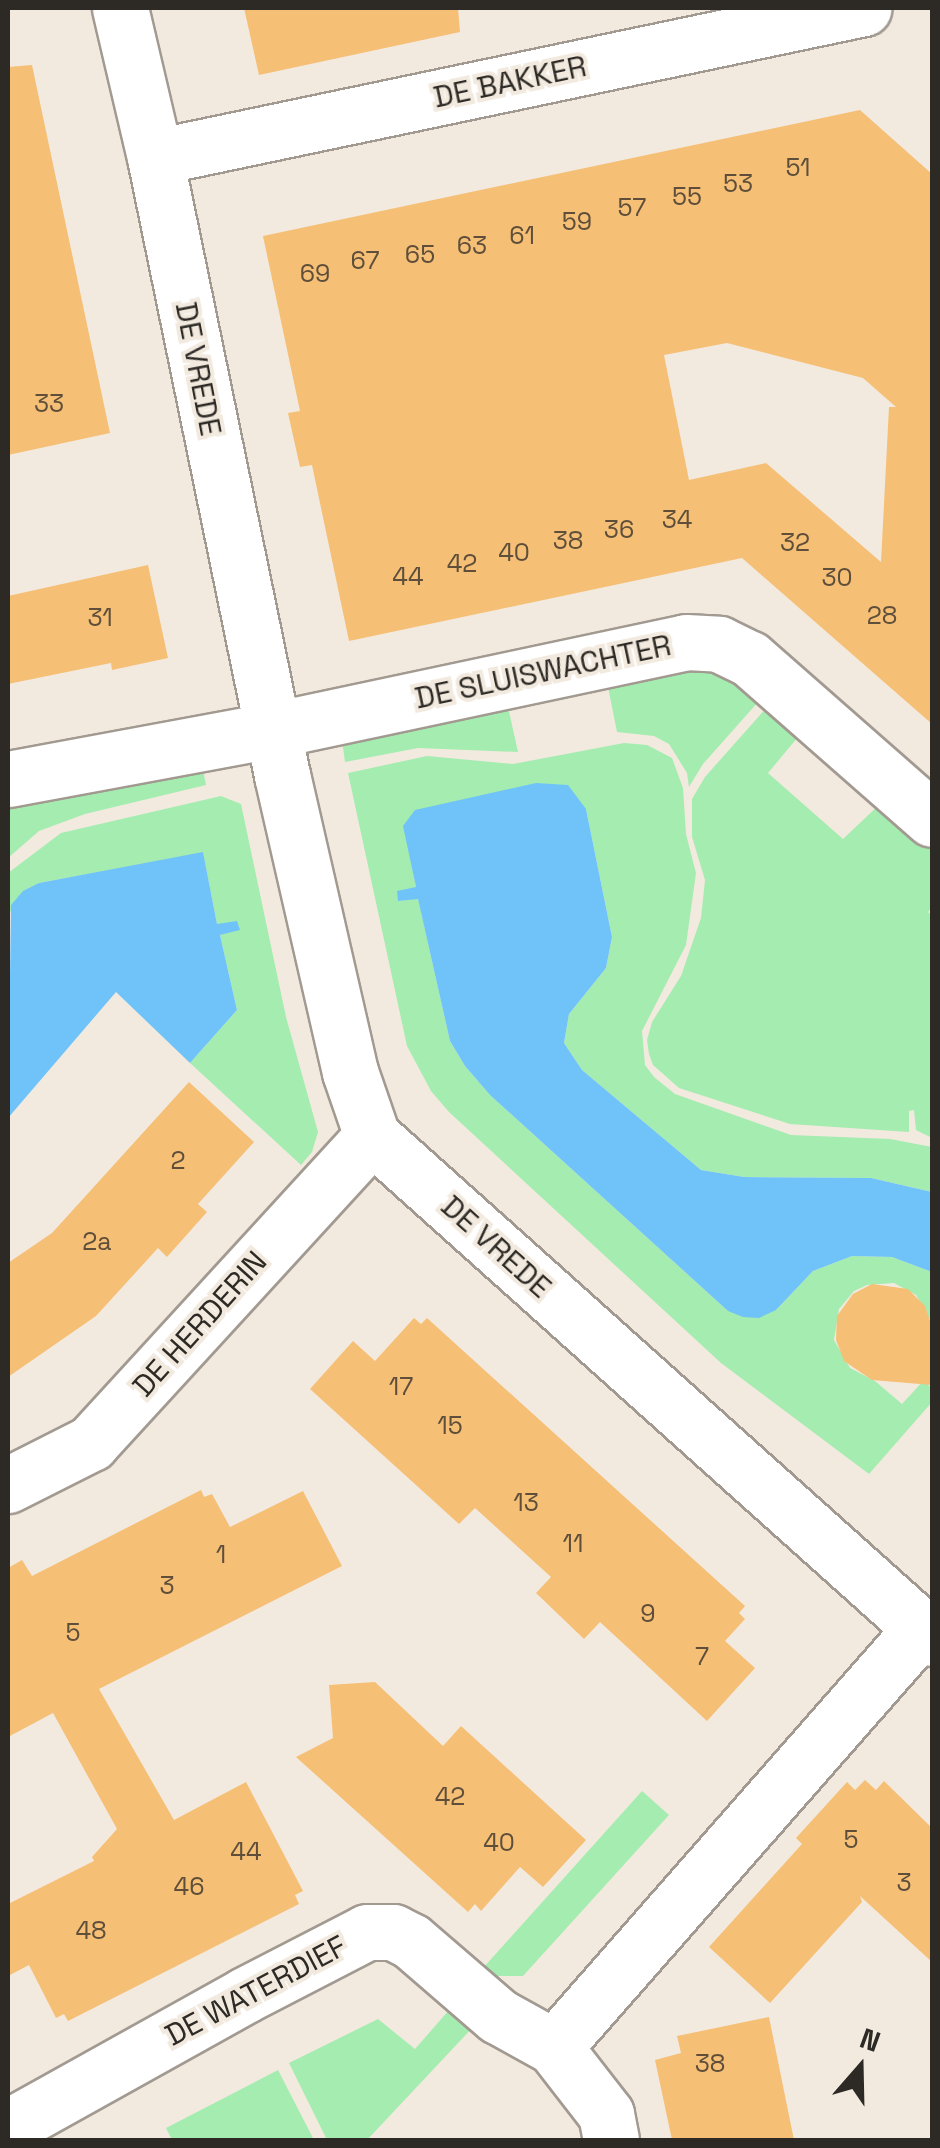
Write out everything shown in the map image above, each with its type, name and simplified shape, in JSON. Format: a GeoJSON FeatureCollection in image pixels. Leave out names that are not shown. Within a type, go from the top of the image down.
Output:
{"type":"FeatureCollection","features":[{"type":"Feature","properties":{"kind":"street","name":"DE VREDE"},"geometry":{"type":"LineString","coordinates":[[120,8],[155,157],[273,730],[350,1072],[372,1136],[927,1633]]}},
{"type":"Feature","properties":{"kind":"street","name":"DE BAKKER"},"geometry":{"type":"LineString","coordinates":[[155,157],[864,8]]}},
{"type":"Feature","properties":{"kind":"street","name":"DE SLUISWACHTER"},"geometry":{"type":"LineString","coordinates":[[273,730],[686,642],[719,644],[750,659],[932,819]]}},
{"type":"Feature","properties":{"kind":"street"},"geometry":{"type":"LineString","coordinates":[[8,779],[273,730]]}},
{"type":"Feature","properties":{"kind":"street","name":"DE HERDERIN"},"geometry":{"type":"LineString","coordinates":[[8,1484],[91,1443],[372,1136]]}},
{"type":"Feature","properties":{"kind":"street"},"geometry":{"type":"LineString","coordinates":[[554,2046],[927,1633]]}},
{"type":"Feature","properties":{"kind":"street","name":"DE WATERDIEF"},"geometry":{"type":"LineString","coordinates":[[15,2140],[19,2122],[367,1932],[392,1932],[411,1941],[498,2016],[554,2046],[606,2114],[611,2140]]}},
{"type":"Feature","properties":{"kind":"green space"},"geometry":{"type":"Polygon","coordinates":[[[692,666],[720,670],[759,701],[703,764],[689,787],[687,773],[669,744],[654,736],[617,732],[608,687],[692,666]]]}},
{"type":"Feature","properties":{"kind":"green space"},"geometry":{"type":"Polygon","coordinates":[[[508,707],[518,752],[418,748],[345,762],[342,740],[508,707]]]}},
{"type":"Feature","properties":{"kind":"green space"},"geometry":{"type":"Polygon","coordinates":[[[767,707],[798,737],[768,773],[843,839],[880,804],[932,849],[932,907],[928,912],[932,916],[932,1138],[916,1130],[914,1110],[909,1111],[909,1132],[790,1124],[679,1088],[653,1065],[647,1040],[652,1022],[681,976],[701,918],[705,880],[692,837],[692,799],[705,777],[767,707]]]}},
{"type":"Feature","properties":{"kind":"green space"},"geometry":{"type":"Polygon","coordinates":[[[624,743],[647,745],[672,758],[683,788],[686,834],[696,873],[686,945],[642,1031],[645,1065],[675,1094],[791,1135],[890,1139],[932,1147],[932,1192],[871,1178],[744,1177],[701,1170],[582,1070],[564,1043],[569,1014],[606,968],[612,937],[586,809],[404,826],[416,887],[399,901],[418,898],[450,1041],[465,1066],[490,1095],[728,1311],[776,1310],[813,1271],[852,1256],[892,1257],[932,1272],[932,1323],[916,1295],[894,1283],[867,1285],[854,1291],[839,1309],[834,1340],[850,1368],[875,1381],[902,1404],[924,1380],[932,1389],[932,1402],[869,1474],[721,1363],[449,1112],[431,1091],[407,1046],[348,773],[427,756],[513,764],[624,743]]]}},
{"type":"Feature","properties":{"kind":"green space"},"geometry":{"type":"Polygon","coordinates":[[[202,765],[206,785],[85,814],[39,831],[8,858],[8,807],[202,765]]]}},
{"type":"Feature","properties":{"kind":"green space"},"geometry":{"type":"Polygon","coordinates":[[[221,796],[241,804],[286,1017],[318,1132],[312,1152],[301,1165],[190,1063],[237,1010],[220,935],[240,929],[217,924],[203,853],[39,883],[8,914],[8,873],[61,833],[221,796]]]}},
{"type":"Feature","properties":{"kind":"green space"},"geometry":{"type":"Polygon","coordinates":[[[642,1791],[669,1815],[523,1976],[494,1976],[483,1968],[642,1791]]]}},
{"type":"Feature","properties":{"kind":"green space"},"geometry":{"type":"Polygon","coordinates":[[[450,2009],[475,2025],[367,2140],[327,2140],[289,2063],[378,2019],[415,2049],[450,2009]]]}},
{"type":"Feature","properties":{"kind":"green space"},"geometry":{"type":"Polygon","coordinates":[[[278,2070],[314,2140],[172,2140],[166,2128],[278,2070]]]}},
{"type":"Feature","properties":{"kind":"water"},"geometry":{"type":"Polygon","coordinates":[[[536,783],[568,785],[586,809],[612,937],[606,968],[569,1014],[564,1043],[582,1070],[701,1170],[744,1177],[871,1178],[932,1192],[932,1272],[892,1257],[852,1256],[813,1271],[776,1310],[759,1318],[728,1311],[490,1095],[465,1066],[450,1041],[418,899],[398,901],[397,891],[416,887],[403,826],[415,810],[536,783]]]}},
{"type":"Feature","properties":{"kind":"water"},"geometry":{"type":"Polygon","coordinates":[[[203,852],[217,924],[237,921],[240,930],[220,935],[237,1010],[190,1063],[116,992],[8,1118],[11,905],[23,891],[39,883],[203,852]]]}},
{"type":"Feature","properties":{"kind":"building"},"geometry":{"type":"Polygon","coordinates":[[[244,8],[458,8],[460,32],[259,75],[244,8]]]}},
{"type":"Feature","properties":{"kind":"building"},"geometry":{"type":"Polygon","coordinates":[[[32,65],[110,433],[8,455],[8,67],[32,65]]]}},
{"type":"Feature","properties":{"kind":"building"},"geometry":{"type":"Polygon","coordinates":[[[860,110],[932,174],[932,724],[742,558],[349,641],[312,465],[300,467],[288,413],[300,411],[263,236],[860,110]],[[727,343],[664,355],[689,480],[766,463],[881,562],[889,407],[896,407],[863,378],[727,343]]]}},
{"type":"Feature","properties":{"kind":"building"},"geometry":{"type":"Polygon","coordinates":[[[148,565],[168,658],[112,670],[111,663],[8,684],[8,596],[148,565]]]}},
{"type":"Feature","properties":{"kind":"building"},"geometry":{"type":"Polygon","coordinates":[[[189,1082],[254,1142],[198,1204],[207,1212],[167,1257],[158,1248],[96,1316],[8,1377],[8,1263],[52,1233],[189,1082]]]}},
{"type":"Feature","properties":{"kind":"building"},"geometry":{"type":"Polygon","coordinates":[[[872,1284],[908,1289],[925,1306],[932,1327],[932,1385],[872,1380],[844,1361],[836,1340],[837,1316],[853,1294],[872,1284]]]}},
{"type":"Feature","properties":{"kind":"building"},"geometry":{"type":"Polygon","coordinates":[[[414,1318],[421,1324],[427,1318],[745,1606],[739,1613],[745,1619],[725,1641],[755,1668],[707,1721],[600,1622],[584,1639],[536,1593],[551,1577],[475,1508],[459,1524],[310,1389],[353,1341],[375,1361],[414,1318]]]}},
{"type":"Feature","properties":{"kind":"building"},"geometry":{"type":"Polygon","coordinates":[[[201,1490],[204,1497],[212,1494],[230,1527],[303,1491],[342,1566],[99,1689],[174,1820],[246,1782],[303,1891],[295,1895],[299,1904],[68,2021],[64,2014],[56,2018],[29,1965],[8,1976],[8,1904],[94,1861],[92,1857],[117,1829],[53,1713],[8,1737],[8,1568],[22,1560],[32,1576],[201,1490]]]}},
{"type":"Feature","properties":{"kind":"building"},"geometry":{"type":"Polygon","coordinates":[[[375,1682],[443,1746],[461,1726],[586,1840],[543,1887],[520,1867],[481,1911],[475,1904],[468,1912],[296,1757],[333,1738],[329,1685],[375,1682]]]}},
{"type":"Feature","properties":{"kind":"building"},"geometry":{"type":"Polygon","coordinates":[[[865,1780],[876,1790],[884,1781],[932,1828],[932,1962],[860,1896],[862,1902],[770,2003],[709,1947],[802,1844],[796,1838],[847,1782],[855,1790],[865,1780]]]}},
{"type":"Feature","properties":{"kind":"building"},"geometry":{"type":"Polygon","coordinates":[[[769,2017],[794,2140],[672,2140],[655,2060],[681,2053],[677,2036],[769,2017]]]}}]}
